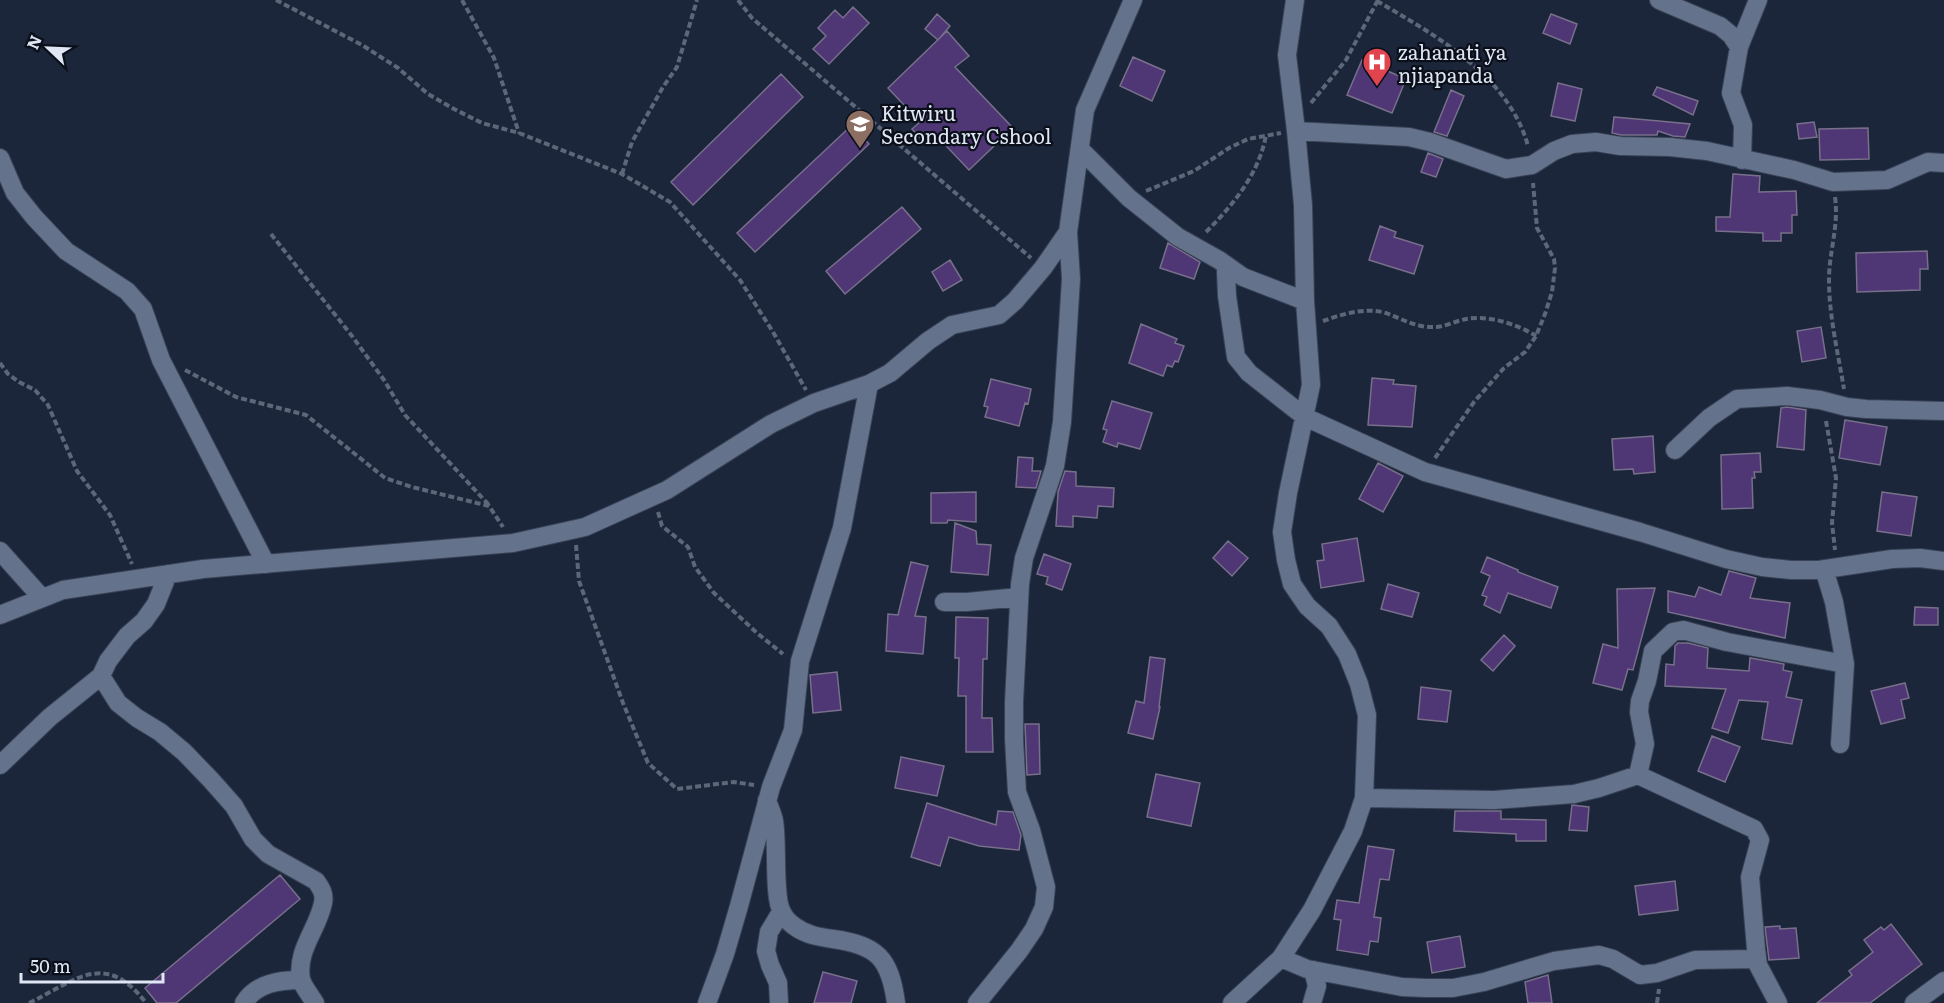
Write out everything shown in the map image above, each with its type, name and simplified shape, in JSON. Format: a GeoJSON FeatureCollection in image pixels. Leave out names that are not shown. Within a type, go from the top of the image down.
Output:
{"type":"FeatureCollection","features":[{"type":"Feature","properties":{"kind":"street"},"geometry":{"type":"LineString","coordinates":[[977,1003],[1034,929],[1044,907],[1046,886],[1017,792],[1014,702],[1019,597],[1024,558],[1055,466],[1062,422],[1071,279],[1068,231],[1085,110],[1132,0]]}},
{"type":"Feature","properties":{"kind":"street"},"geometry":{"type":"LineString","coordinates":[[1232,1003],[1281,958],[1312,910],[1353,831],[1364,798],[1367,715],[1359,684],[1347,654],[1329,626],[1307,606],[1292,584],[1282,532],[1311,385],[1305,301],[1303,205],[1287,55],[1294,0]]}},
{"type":"Feature","properties":{"kind":"street"},"geometry":{"type":"LineString","coordinates":[[1659,0],[1720,26],[1731,35],[1739,47]]}},
{"type":"Feature","properties":{"kind":"street"},"geometry":{"type":"LineString","coordinates":[[1742,160],[1743,125],[1731,93],[1739,47],[1758,0]]}},
{"type":"Feature","properties":{"kind":"street"},"geometry":{"type":"LineString","coordinates":[[1296,127],[1409,137],[1459,151],[1496,167],[1518,168],[1532,165],[1554,151],[1572,144],[1596,142],[1620,146],[1670,147],[1707,151],[1794,170],[1833,182],[1887,180],[1928,162],[1944,163]]}},
{"type":"Feature","properties":{"kind":"street"},"geometry":{"type":"LineString","coordinates":[[1080,149],[1129,198],[1178,237],[1252,281],[1305,301]]}},
{"type":"Feature","properties":{"kind":"street"},"geometry":{"type":"LineString","coordinates":[[0,158],[15,193],[66,251],[127,291],[142,309],[161,360],[267,564]]}},
{"type":"Feature","properties":{"kind":"street"},"geometry":{"type":"LineString","coordinates":[[0,615],[63,590],[168,574],[203,569],[513,543],[585,527],[667,490],[771,424],[814,403],[869,384],[890,372],[952,325],[999,315],[1015,301],[1043,268],[1068,231]]}},
{"type":"Feature","properties":{"kind":"street"},"geometry":{"type":"LineString","coordinates":[[1227,266],[1227,296],[1236,357],[1249,373],[1305,417],[1425,472],[1640,532],[1726,559],[1762,567],[1791,570],[1830,568],[1892,559],[1920,558],[1944,561]]}},
{"type":"Feature","properties":{"kind":"street"},"geometry":{"type":"LineString","coordinates":[[707,1003],[740,906],[769,793],[793,730],[800,661],[842,528],[869,384]]}},
{"type":"Feature","properties":{"kind":"street"},"geometry":{"type":"LineString","coordinates":[[1675,450],[1709,418],[1737,399],[1787,396],[1820,400],[1847,407],[1944,411]]}},
{"type":"Feature","properties":{"kind":"street"},"geometry":{"type":"LineString","coordinates":[[0,551],[42,598]]}},
{"type":"Feature","properties":{"kind":"street"},"geometry":{"type":"LineString","coordinates":[[1830,568],[1845,664],[1840,744]]}},
{"type":"Feature","properties":{"kind":"street"},"geometry":{"type":"LineString","coordinates":[[0,765],[50,717],[101,676],[108,661],[127,636],[144,621],[156,604],[168,574]]}},
{"type":"Feature","properties":{"kind":"street"},"geometry":{"type":"LineString","coordinates":[[944,602],[967,603],[1019,597]]}},
{"type":"Feature","properties":{"kind":"street"},"geometry":{"type":"LineString","coordinates":[[1638,775],[1644,744],[1639,712],[1640,701],[1653,651],[1672,632],[1683,630],[1727,642],[1845,664]]}},
{"type":"Feature","properties":{"kind":"street"},"geometry":{"type":"LineString","coordinates":[[101,676],[118,703],[168,739],[211,780],[234,806],[253,839],[268,854],[316,881],[321,887],[323,903],[306,942],[301,980],[315,1003]]}},
{"type":"Feature","properties":{"kind":"street"},"geometry":{"type":"LineString","coordinates":[[1364,798],[1494,800],[1574,794],[1638,775],[1754,829],[1760,840],[1750,877],[1757,959],[1762,975],[1778,1003]]}},
{"type":"Feature","properties":{"kind":"street"},"geometry":{"type":"LineString","coordinates":[[769,793],[774,820],[777,897],[781,912],[794,926],[807,933],[819,938],[848,942],[876,952],[886,966],[896,1003]]}},
{"type":"Feature","properties":{"kind":"street"},"geometry":{"type":"LineString","coordinates":[[779,1003],[778,983],[766,951],[770,932],[781,912]]}},
{"type":"Feature","properties":{"kind":"street"},"geometry":{"type":"LineString","coordinates":[[1281,958],[1313,970],[1402,987],[1426,988],[1484,982],[1554,961],[1599,955],[1613,959],[1640,975],[1657,973],[1695,960],[1757,959]]}},
{"type":"Feature","properties":{"kind":"street"},"geometry":{"type":"LineString","coordinates":[[1312,1003],[1317,986],[1313,970]]}},
{"type":"Feature","properties":{"kind":"street"},"geometry":{"type":"LineString","coordinates":[[244,1003],[249,995],[272,983],[301,980]]}},
{"type":"Feature","properties":{"kind":"street"},"geometry":{"type":"LineString","coordinates":[[1914,1003],[1944,981]]}},
{"type":"Feature","properties":{"kind":"path"},"geometry":{"type":"LineString","coordinates":[[276,0],[362,45],[398,68],[428,94],[454,109],[482,123],[519,133],[622,174],[670,202],[740,280],[814,403]]}},
{"type":"Feature","properties":{"kind":"path"},"geometry":{"type":"LineString","coordinates":[[462,0],[494,58],[519,133]]}},
{"type":"Feature","properties":{"kind":"path"},"geometry":{"type":"LineString","coordinates":[[622,174],[632,142],[677,67],[698,0]]}},
{"type":"Feature","properties":{"kind":"path"},"geometry":{"type":"LineString","coordinates":[[738,0],[752,18],[1043,268]]}},
{"type":"Feature","properties":{"kind":"path"},"geometry":{"type":"LineString","coordinates":[[1129,198],[1194,171],[1229,147],[1248,139],[1296,127],[1346,60],[1377,1],[1428,31],[1484,75],[1500,91],[1512,108],[1526,141],[1532,165],[1537,228],[1554,259],[1552,292],[1536,336],[1525,352],[1504,368],[1474,402],[1425,472]]}},
{"type":"Feature","properties":{"kind":"path"},"geometry":{"type":"LineString","coordinates":[[1193,246],[1224,214],[1248,181],[1259,160],[1266,135]]}},
{"type":"Feature","properties":{"kind":"path"},"geometry":{"type":"LineString","coordinates":[[1833,182],[1838,214],[1829,277],[1830,298],[1847,407]]}},
{"type":"Feature","properties":{"kind":"path"},"geometry":{"type":"LineString","coordinates":[[271,234],[352,336],[384,380],[405,415],[489,506],[513,543]]}},
{"type":"Feature","properties":{"kind":"path"},"geometry":{"type":"LineString","coordinates":[[1307,331],[1324,320],[1367,310],[1384,313],[1415,325],[1436,328],[1469,318],[1484,319],[1522,327],[1536,336]]}},
{"type":"Feature","properties":{"kind":"path"},"geometry":{"type":"LineString","coordinates":[[161,360],[197,374],[236,397],[306,415],[385,478],[489,506]]}},
{"type":"Feature","properties":{"kind":"path"},"geometry":{"type":"LineString","coordinates":[[0,363],[8,374],[35,390],[48,405],[78,471],[117,529],[137,579]]}},
{"type":"Feature","properties":{"kind":"path"},"geometry":{"type":"LineString","coordinates":[[1820,400],[1830,435],[1836,478],[1830,568]]}},
{"type":"Feature","properties":{"kind":"path"},"geometry":{"type":"LineString","coordinates":[[667,490],[657,511],[662,526],[688,547],[695,567],[714,593],[779,652],[800,661]]}},
{"type":"Feature","properties":{"kind":"path"},"geometry":{"type":"LineString","coordinates":[[574,530],[579,581],[623,703],[648,763],[677,789],[734,782],[769,793]]}},
{"type":"Feature","properties":{"kind":"path"},"geometry":{"type":"LineString","coordinates":[[28,1003],[85,974],[98,972],[111,975],[136,989],[146,1003]]}},
{"type":"Feature","properties":{"kind":"building"},"geometry":{"type":"Polygon","coordinates":[[[853,7],[869,23],[829,64],[813,49],[826,36],[818,28],[835,10],[843,18],[853,7]]]}},
{"type":"Feature","properties":{"kind":"building"},"geometry":{"type":"Polygon","coordinates":[[[937,14],[950,26],[938,40],[925,29],[937,14]]]}},
{"type":"Feature","properties":{"kind":"building"},"geometry":{"type":"Polygon","coordinates":[[[1551,14],[1577,24],[1570,44],[1543,33],[1551,14]]]}},
{"type":"Feature","properties":{"kind":"building"},"geometry":{"type":"Polygon","coordinates":[[[947,31],[969,56],[955,67],[1013,128],[969,170],[933,132],[923,141],[912,129],[920,122],[888,88],[947,31]]]}},
{"type":"Feature","properties":{"kind":"building"},"geometry":{"type":"Polygon","coordinates":[[[1133,57],[1165,71],[1152,101],[1120,86],[1133,57]]]}},
{"type":"Feature","properties":{"kind":"building","name":"zahanati ya njiapanda"},"geometry":{"type":"Polygon","coordinates":[[[1362,60],[1406,79],[1392,113],[1347,95],[1362,60]]]}},
{"type":"Feature","properties":{"kind":"building"},"geometry":{"type":"Polygon","coordinates":[[[781,74],[803,97],[693,205],[671,182],[781,74]]]}},
{"type":"Feature","properties":{"kind":"building"},"geometry":{"type":"Polygon","coordinates":[[[1558,83],[1582,89],[1575,121],[1551,116],[1558,83]]]}},
{"type":"Feature","properties":{"kind":"building"},"geometry":{"type":"Polygon","coordinates":[[[1657,87],[1698,101],[1693,115],[1653,95],[1657,87]]]}},
{"type":"Feature","properties":{"kind":"building"},"geometry":{"type":"Polygon","coordinates":[[[1451,90],[1464,96],[1447,136],[1434,132],[1451,90]]]}},
{"type":"Feature","properties":{"kind":"building"},"geometry":{"type":"Polygon","coordinates":[[[1614,117],[1690,124],[1685,137],[1658,131],[1657,135],[1621,135],[1612,133],[1614,117]]]}},
{"type":"Feature","properties":{"kind":"building"},"geometry":{"type":"Polygon","coordinates":[[[1814,122],[1817,137],[1799,139],[1797,124],[1814,122]]]}},
{"type":"Feature","properties":{"kind":"building"},"geometry":{"type":"Polygon","coordinates":[[[852,125],[869,144],[755,252],[737,233],[852,125]]]}},
{"type":"Feature","properties":{"kind":"building"},"geometry":{"type":"Polygon","coordinates":[[[1868,128],[1869,159],[1820,160],[1819,129],[1868,128]]]}},
{"type":"Feature","properties":{"kind":"building"},"geometry":{"type":"Polygon","coordinates":[[[1428,153],[1443,159],[1436,177],[1421,172],[1428,153]]]}},
{"type":"Feature","properties":{"kind":"building"},"geometry":{"type":"Polygon","coordinates":[[[1733,174],[1760,176],[1759,192],[1796,191],[1797,215],[1792,215],[1792,233],[1781,233],[1781,241],[1763,241],[1763,233],[1716,231],[1716,217],[1730,217],[1733,174]]]}},
{"type":"Feature","properties":{"kind":"building"},"geometry":{"type":"Polygon","coordinates":[[[902,207],[921,229],[845,294],[826,271],[902,207]]]}},
{"type":"Feature","properties":{"kind":"building"},"geometry":{"type":"Polygon","coordinates":[[[1380,226],[1396,232],[1394,237],[1423,246],[1414,274],[1369,260],[1380,226]]]}},
{"type":"Feature","properties":{"kind":"building"},"geometry":{"type":"Polygon","coordinates":[[[1168,243],[1200,262],[1194,279],[1160,268],[1168,243]]]}},
{"type":"Feature","properties":{"kind":"building"},"geometry":{"type":"Polygon","coordinates":[[[1927,251],[1928,269],[1920,269],[1920,290],[1857,292],[1856,253],[1927,251]]]}},
{"type":"Feature","properties":{"kind":"building"},"geometry":{"type":"Polygon","coordinates":[[[950,260],[962,280],[943,291],[932,272],[950,260]]]}},
{"type":"Feature","properties":{"kind":"building"},"geometry":{"type":"Polygon","coordinates":[[[1141,324],[1177,339],[1175,343],[1184,346],[1178,362],[1175,361],[1172,367],[1167,365],[1163,376],[1129,363],[1141,324]]]}},
{"type":"Feature","properties":{"kind":"building"},"geometry":{"type":"Polygon","coordinates":[[[1821,327],[1826,358],[1802,362],[1797,331],[1821,327]]]}},
{"type":"Feature","properties":{"kind":"building"},"geometry":{"type":"Polygon","coordinates":[[[1372,378],[1394,380],[1393,384],[1416,386],[1412,427],[1368,425],[1372,378]]]}},
{"type":"Feature","properties":{"kind":"building"},"geometry":{"type":"Polygon","coordinates":[[[991,379],[1031,389],[1019,426],[985,417],[988,407],[984,406],[991,379]]]}},
{"type":"Feature","properties":{"kind":"building"},"geometry":{"type":"Polygon","coordinates":[[[1112,401],[1152,413],[1140,449],[1118,443],[1117,447],[1103,442],[1107,430],[1103,429],[1112,401]]]}},
{"type":"Feature","properties":{"kind":"building"},"geometry":{"type":"Polygon","coordinates":[[[1781,408],[1806,410],[1804,450],[1777,447],[1781,408]]]}},
{"type":"Feature","properties":{"kind":"building"},"geometry":{"type":"Polygon","coordinates":[[[1845,420],[1887,427],[1880,465],[1839,458],[1845,420]]]}},
{"type":"Feature","properties":{"kind":"building"},"geometry":{"type":"Polygon","coordinates":[[[1653,436],[1655,472],[1634,474],[1633,469],[1614,470],[1612,439],[1653,436]]]}},
{"type":"Feature","properties":{"kind":"building"},"geometry":{"type":"Polygon","coordinates":[[[1760,453],[1761,472],[1754,472],[1755,478],[1752,478],[1753,508],[1722,509],[1721,455],[1760,453]]]}},
{"type":"Feature","properties":{"kind":"building"},"geometry":{"type":"Polygon","coordinates":[[[1018,457],[1033,458],[1032,471],[1041,471],[1036,488],[1016,487],[1018,457]]]}},
{"type":"Feature","properties":{"kind":"building"},"geometry":{"type":"Polygon","coordinates":[[[1378,463],[1403,476],[1383,512],[1359,499],[1378,463]]]}},
{"type":"Feature","properties":{"kind":"building"},"geometry":{"type":"Polygon","coordinates":[[[1065,471],[1076,472],[1076,486],[1114,488],[1113,507],[1098,506],[1097,518],[1073,516],[1073,527],[1056,526],[1058,492],[1065,471]]]}},
{"type":"Feature","properties":{"kind":"building"},"geometry":{"type":"Polygon","coordinates":[[[976,492],[976,522],[948,520],[947,523],[931,523],[931,493],[976,492]]]}},
{"type":"Feature","properties":{"kind":"building"},"geometry":{"type":"Polygon","coordinates":[[[1882,492],[1917,497],[1911,536],[1877,531],[1882,492]]]}},
{"type":"Feature","properties":{"kind":"building"},"geometry":{"type":"Polygon","coordinates":[[[955,523],[976,531],[977,544],[991,545],[988,575],[951,572],[955,523]]]}},
{"type":"Feature","properties":{"kind":"building"},"geometry":{"type":"Polygon","coordinates":[[[1357,538],[1364,581],[1321,588],[1317,561],[1324,560],[1322,544],[1357,538]]]}},
{"type":"Feature","properties":{"kind":"building"},"geometry":{"type":"Polygon","coordinates":[[[1228,541],[1248,558],[1232,576],[1213,558],[1228,541]]]}},
{"type":"Feature","properties":{"kind":"building"},"geometry":{"type":"Polygon","coordinates":[[[1044,554],[1071,564],[1062,590],[1046,584],[1048,577],[1037,574],[1044,554]]]}},
{"type":"Feature","properties":{"kind":"building"},"geometry":{"type":"Polygon","coordinates":[[[1487,557],[1558,587],[1551,608],[1508,593],[1500,613],[1484,605],[1487,597],[1482,595],[1490,576],[1481,572],[1487,557]]]}},
{"type":"Feature","properties":{"kind":"building"},"geometry":{"type":"Polygon","coordinates":[[[911,562],[928,566],[915,616],[926,617],[923,654],[886,651],[888,614],[898,615],[911,562]]]}},
{"type":"Feature","properties":{"kind":"building"},"geometry":{"type":"Polygon","coordinates":[[[1729,571],[1756,578],[1750,598],[1790,603],[1785,638],[1668,612],[1668,591],[1695,597],[1699,587],[1721,595],[1729,571]]]}},
{"type":"Feature","properties":{"kind":"building"},"geometry":{"type":"Polygon","coordinates":[[[1388,584],[1419,593],[1412,617],[1381,609],[1388,584]]]}},
{"type":"Feature","properties":{"kind":"building"},"geometry":{"type":"Polygon","coordinates":[[[1655,588],[1633,670],[1628,669],[1622,690],[1593,683],[1603,644],[1618,648],[1617,589],[1655,588]]]}},
{"type":"Feature","properties":{"kind":"building"},"geometry":{"type":"Polygon","coordinates":[[[1915,607],[1938,608],[1938,625],[1914,625],[1915,607]]]}},
{"type":"Feature","properties":{"kind":"building"},"geometry":{"type":"Polygon","coordinates":[[[956,617],[988,618],[987,659],[983,659],[982,718],[992,718],[993,752],[966,752],[966,696],[958,696],[959,658],[955,658],[956,617]]]}},
{"type":"Feature","properties":{"kind":"building"},"geometry":{"type":"Polygon","coordinates":[[[1504,635],[1515,646],[1493,671],[1481,660],[1504,635]]]}},
{"type":"Feature","properties":{"kind":"building"},"geometry":{"type":"Polygon","coordinates":[[[1678,643],[1708,648],[1707,668],[1749,671],[1750,658],[1784,664],[1783,670],[1792,672],[1786,697],[1802,700],[1792,744],[1762,739],[1768,702],[1739,700],[1728,733],[1712,728],[1726,689],[1665,686],[1666,664],[1674,665],[1675,646],[1678,643]]]}},
{"type":"Feature","properties":{"kind":"building"},"geometry":{"type":"Polygon","coordinates":[[[1150,657],[1165,659],[1160,707],[1153,739],[1128,733],[1136,701],[1144,703],[1150,657]]]}},
{"type":"Feature","properties":{"kind":"building"},"geometry":{"type":"Polygon","coordinates":[[[837,672],[841,710],[813,713],[810,675],[837,672]]]}},
{"type":"Feature","properties":{"kind":"building"},"geometry":{"type":"Polygon","coordinates":[[[1905,683],[1909,698],[1901,700],[1905,718],[1881,724],[1871,691],[1905,683]]]}},
{"type":"Feature","properties":{"kind":"building"},"geometry":{"type":"Polygon","coordinates":[[[1421,687],[1451,691],[1447,722],[1418,719],[1421,687]]]}},
{"type":"Feature","properties":{"kind":"building"},"geometry":{"type":"Polygon","coordinates":[[[1025,724],[1039,724],[1040,774],[1027,775],[1025,724]]]}},
{"type":"Feature","properties":{"kind":"building"},"geometry":{"type":"Polygon","coordinates":[[[1712,736],[1740,747],[1725,782],[1698,771],[1712,736]]]}},
{"type":"Feature","properties":{"kind":"building"},"geometry":{"type":"Polygon","coordinates":[[[901,757],[944,766],[937,796],[895,788],[901,757]]]}},
{"type":"Feature","properties":{"kind":"building"},"geometry":{"type":"Polygon","coordinates":[[[1156,774],[1200,783],[1191,826],[1147,817],[1156,774]]]}},
{"type":"Feature","properties":{"kind":"building"},"geometry":{"type":"Polygon","coordinates":[[[927,803],[996,825],[998,811],[1013,812],[1021,835],[1019,850],[979,846],[949,837],[940,866],[911,857],[927,803]]]}},
{"type":"Feature","properties":{"kind":"building"},"geometry":{"type":"Polygon","coordinates":[[[1572,805],[1589,807],[1587,831],[1569,830],[1572,805]]]}},
{"type":"Feature","properties":{"kind":"building"},"geometry":{"type":"Polygon","coordinates":[[[1455,811],[1501,811],[1501,819],[1546,820],[1546,841],[1516,841],[1516,834],[1454,831],[1455,811]]]}},
{"type":"Feature","properties":{"kind":"building"},"geometry":{"type":"Polygon","coordinates":[[[1368,846],[1394,850],[1389,880],[1380,879],[1374,917],[1381,918],[1378,942],[1370,941],[1368,955],[1337,950],[1341,920],[1334,919],[1337,900],[1359,903],[1368,846]]]}},
{"type":"Feature","properties":{"kind":"building"},"geometry":{"type":"Polygon","coordinates":[[[280,875],[300,899],[176,1003],[157,1003],[145,988],[280,875]]]}},
{"type":"Feature","properties":{"kind":"building"},"geometry":{"type":"Polygon","coordinates":[[[1675,881],[1678,910],[1639,915],[1635,886],[1675,881]]]}},
{"type":"Feature","properties":{"kind":"building"},"geometry":{"type":"Polygon","coordinates":[[[1891,924],[1922,964],[1870,1003],[1817,1003],[1852,975],[1849,971],[1873,952],[1864,940],[1881,927],[1884,930],[1891,924]]]}},
{"type":"Feature","properties":{"kind":"building"},"geometry":{"type":"Polygon","coordinates":[[[1780,926],[1780,929],[1796,928],[1799,958],[1769,960],[1765,927],[1780,926]]]}},
{"type":"Feature","properties":{"kind":"building"},"geometry":{"type":"Polygon","coordinates":[[[1460,936],[1465,967],[1432,973],[1427,942],[1460,936]]]}},
{"type":"Feature","properties":{"kind":"building"},"geometry":{"type":"Polygon","coordinates":[[[823,972],[857,981],[851,1003],[814,1003],[823,972]]]}},
{"type":"Feature","properties":{"kind":"building"},"geometry":{"type":"Polygon","coordinates":[[[1548,975],[1552,1003],[1528,1003],[1525,982],[1548,975]]]}},
{"type":"Feature","properties":{"kind":"place","name":"zahanati ya njiapanda"},"geometry":{"type":"Point","coordinates":[1377,88]}},
{"type":"Feature","properties":{"kind":"place","name":"Kitwiru Secondary Cshool"},"geometry":{"type":"Point","coordinates":[860,150]}}]}
